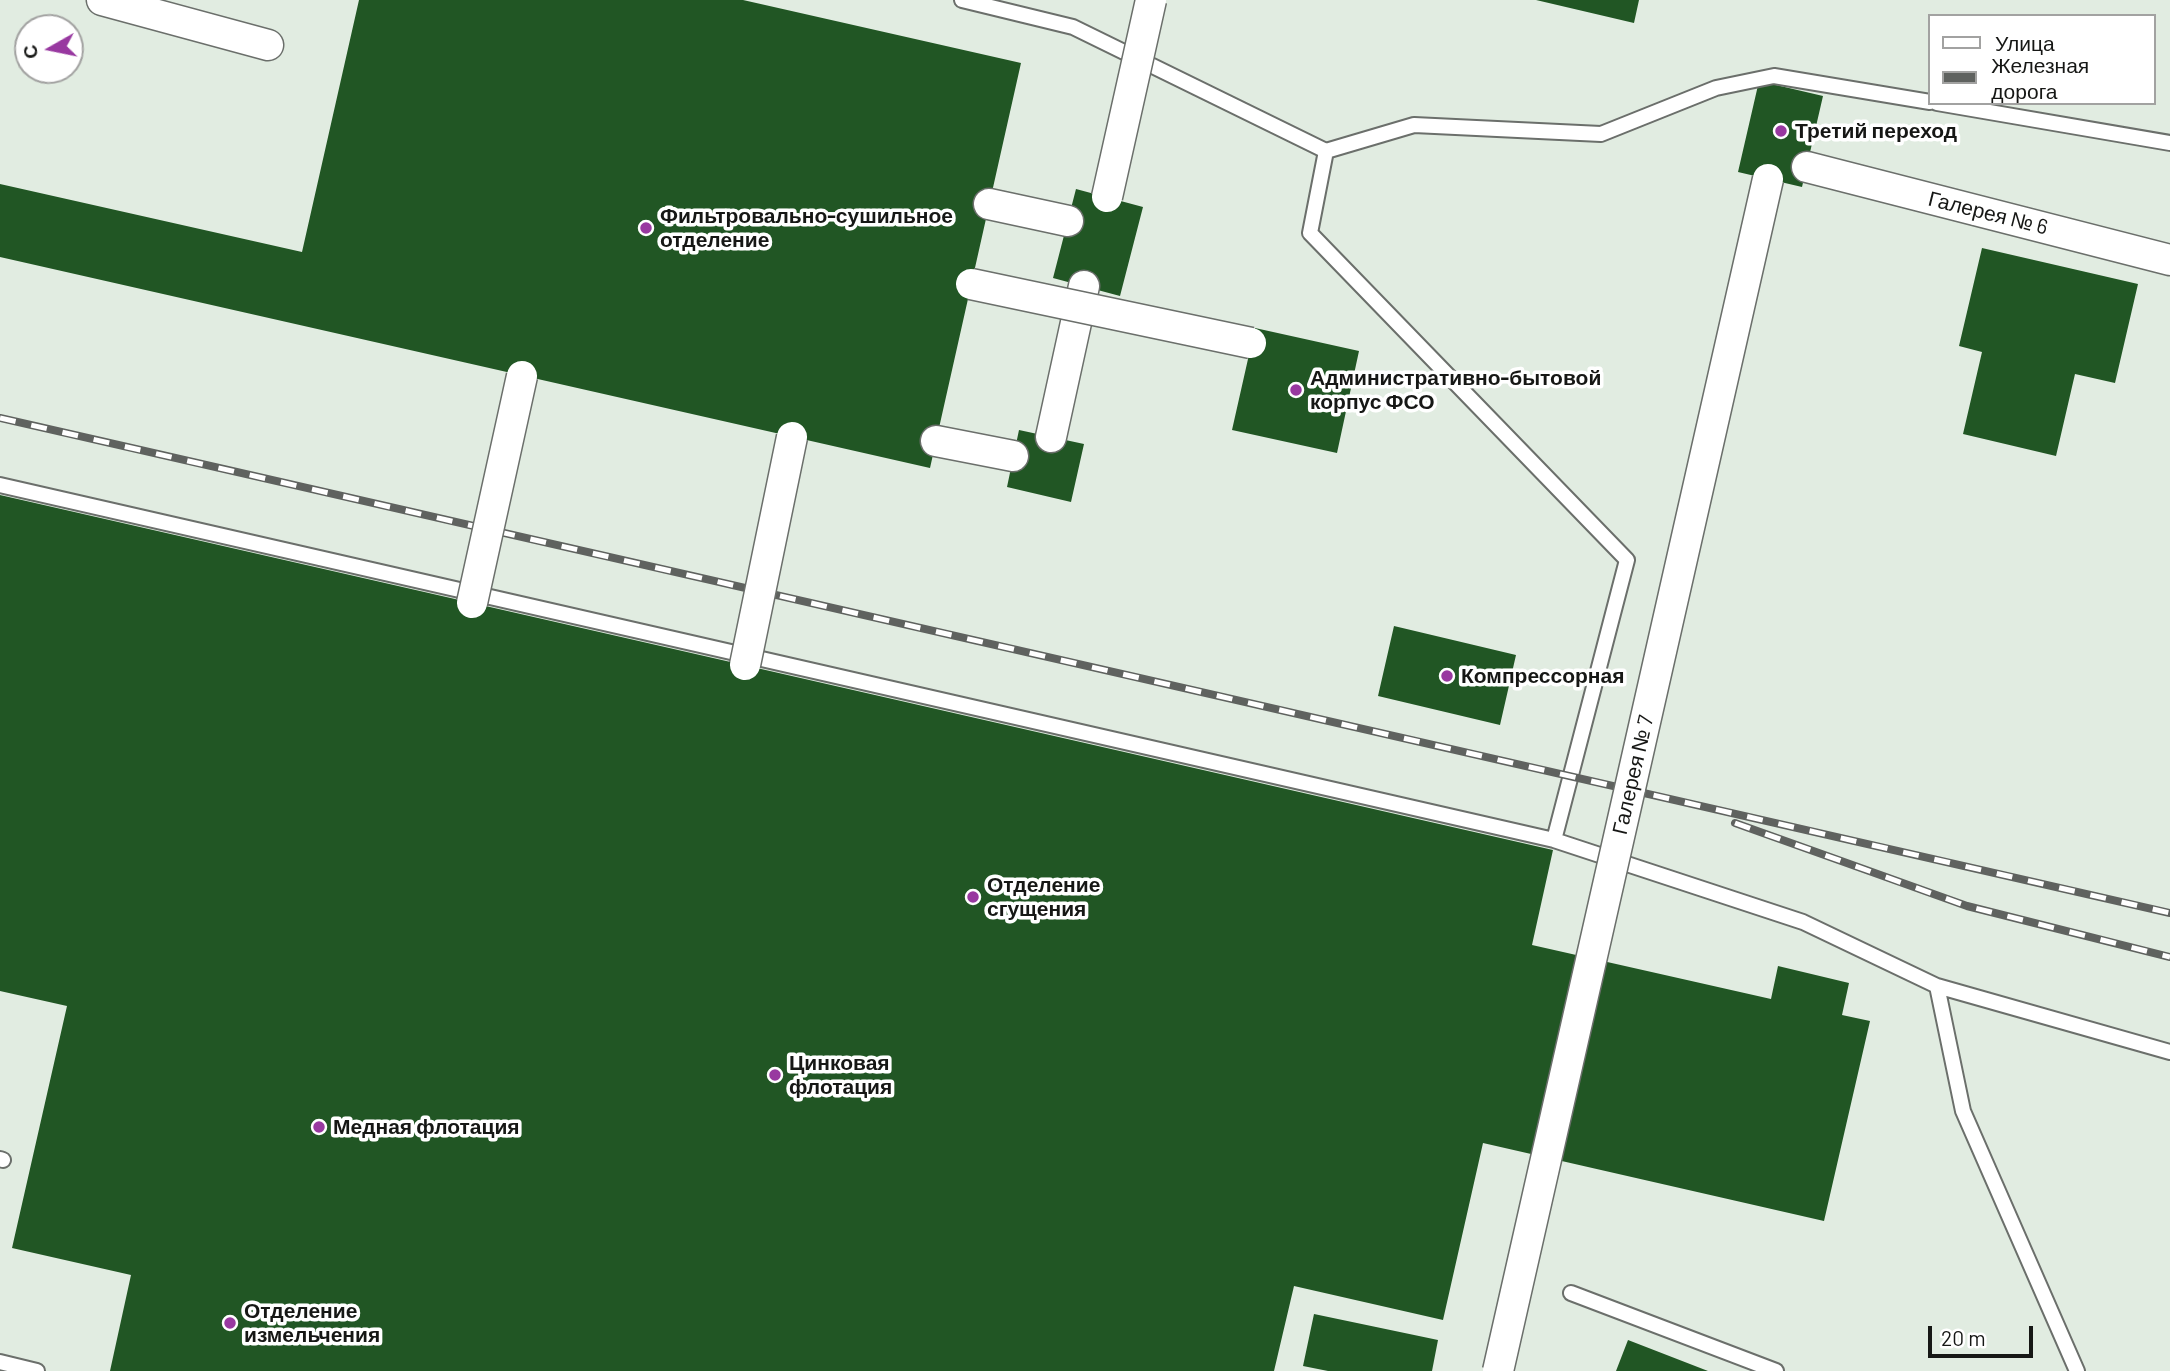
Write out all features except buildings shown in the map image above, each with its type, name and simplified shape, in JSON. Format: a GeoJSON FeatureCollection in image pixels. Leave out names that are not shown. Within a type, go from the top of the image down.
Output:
{"type":"FeatureCollection","features":[{"type":"Feature","properties":{"kind":"street"},"geometry":{"type":"LineString","coordinates":[[102,0],[268,45]]}},
{"type":"Feature","properties":{"kind":"street"},"geometry":{"type":"LineString","coordinates":[[1107,197],[1151,0]]}},
{"type":"Feature","properties":{"kind":"street","name":"Галерея № 6"},"geometry":{"type":"LineString","coordinates":[[1807,167],[2170,260]]}},
{"type":"Feature","properties":{"kind":"street","name":"Галерея № 7"},"geometry":{"type":"LineString","coordinates":[[1498,1371],[1768,179]]}},
{"type":"Feature","properties":{"kind":"street"},"geometry":{"type":"LineString","coordinates":[[989,204],[1068,221]]}},
{"type":"Feature","properties":{"kind":"street"},"geometry":{"type":"LineString","coordinates":[[971,284],[1251,343]]}},
{"type":"Feature","properties":{"kind":"street"},"geometry":{"type":"LineString","coordinates":[[1051,437],[1084,286]]}},
{"type":"Feature","properties":{"kind":"street"},"geometry":{"type":"LineString","coordinates":[[472,603],[522,376]]}},
{"type":"Feature","properties":{"kind":"street"},"geometry":{"type":"LineString","coordinates":[[745,665],[792,437]]}},
{"type":"Feature","properties":{"kind":"street"},"geometry":{"type":"LineString","coordinates":[[936,441],[1013,456]]}},
{"type":"Feature","properties":{"kind":"lane"},"geometry":{"type":"LineString","coordinates":[[962,0],[1073,27],[1326,150],[1414,125],[1601,134],[1716,88],[1774,76],[1928,102]]}},
{"type":"Feature","properties":{"kind":"lane"},"geometry":{"type":"LineString","coordinates":[[1949,105],[2170,143]]}},
{"type":"Feature","properties":{"kind":"lane"},"geometry":{"type":"LineString","coordinates":[[1326,150],[1310,233],[1627,559],[1554,840]]}},
{"type":"Feature","properties":{"kind":"lane"},"geometry":{"type":"LineString","coordinates":[[0,485],[1554,840],[1803,922],[1937,986],[2170,1052]]}},
{"type":"Feature","properties":{"kind":"lane"},"geometry":{"type":"LineString","coordinates":[[1937,986],[1963,1111],[2077,1371]]}},
{"type":"Feature","properties":{"kind":"lane"},"geometry":{"type":"LineString","coordinates":[[1571,1293],[1776,1371]]}},
{"type":"Feature","properties":{"kind":"lane"},"geometry":{"type":"LineString","coordinates":[[0,1362],[37,1371]]}},
{"type":"Feature","properties":{"kind":"shaded area"},"geometry":{"type":"Polygon","coordinates":[[[0,0],[2170,0],[2170,1371],[0,1371],[0,0]]]}},
{"type":"Feature","properties":{"kind":"railway"},"geometry":{"type":"LineString","coordinates":[[0,418],[2170,913]]}},
{"type":"Feature","properties":{"kind":"railway"},"geometry":{"type":"LineString","coordinates":[[1735,823],[1967,906],[2170,957]]}},
{"type":"Feature","properties":{"kind":"place","name":"Третий переход"},"geometry":{"type":"Point","coordinates":[1781,131]}},
{"type":"Feature","properties":{"kind":"place","name":"Фильтровально-сушильное отделение"},"geometry":{"type":"Point","coordinates":[646,228]}},
{"type":"Feature","properties":{"kind":"place","name":"Административно-бытовой корпус ФСО"},"geometry":{"type":"Point","coordinates":[1296,390]}},
{"type":"Feature","properties":{"kind":"place","name":"Компрессорная"},"geometry":{"type":"Point","coordinates":[1447,676]}},
{"type":"Feature","properties":{"kind":"place","name":"Отделение сгущения"},"geometry":{"type":"Point","coordinates":[973,897]}},
{"type":"Feature","properties":{"kind":"place","name":"Цинковая флотация"},"geometry":{"type":"Point","coordinates":[775,1075]}},
{"type":"Feature","properties":{"kind":"place","name":"Медная флотация"},"geometry":{"type":"Point","coordinates":[319,1127]}},
{"type":"Feature","properties":{"kind":"place","name":"Отделение измельчения"},"geometry":{"type":"Point","coordinates":[230,1323]}}]}
